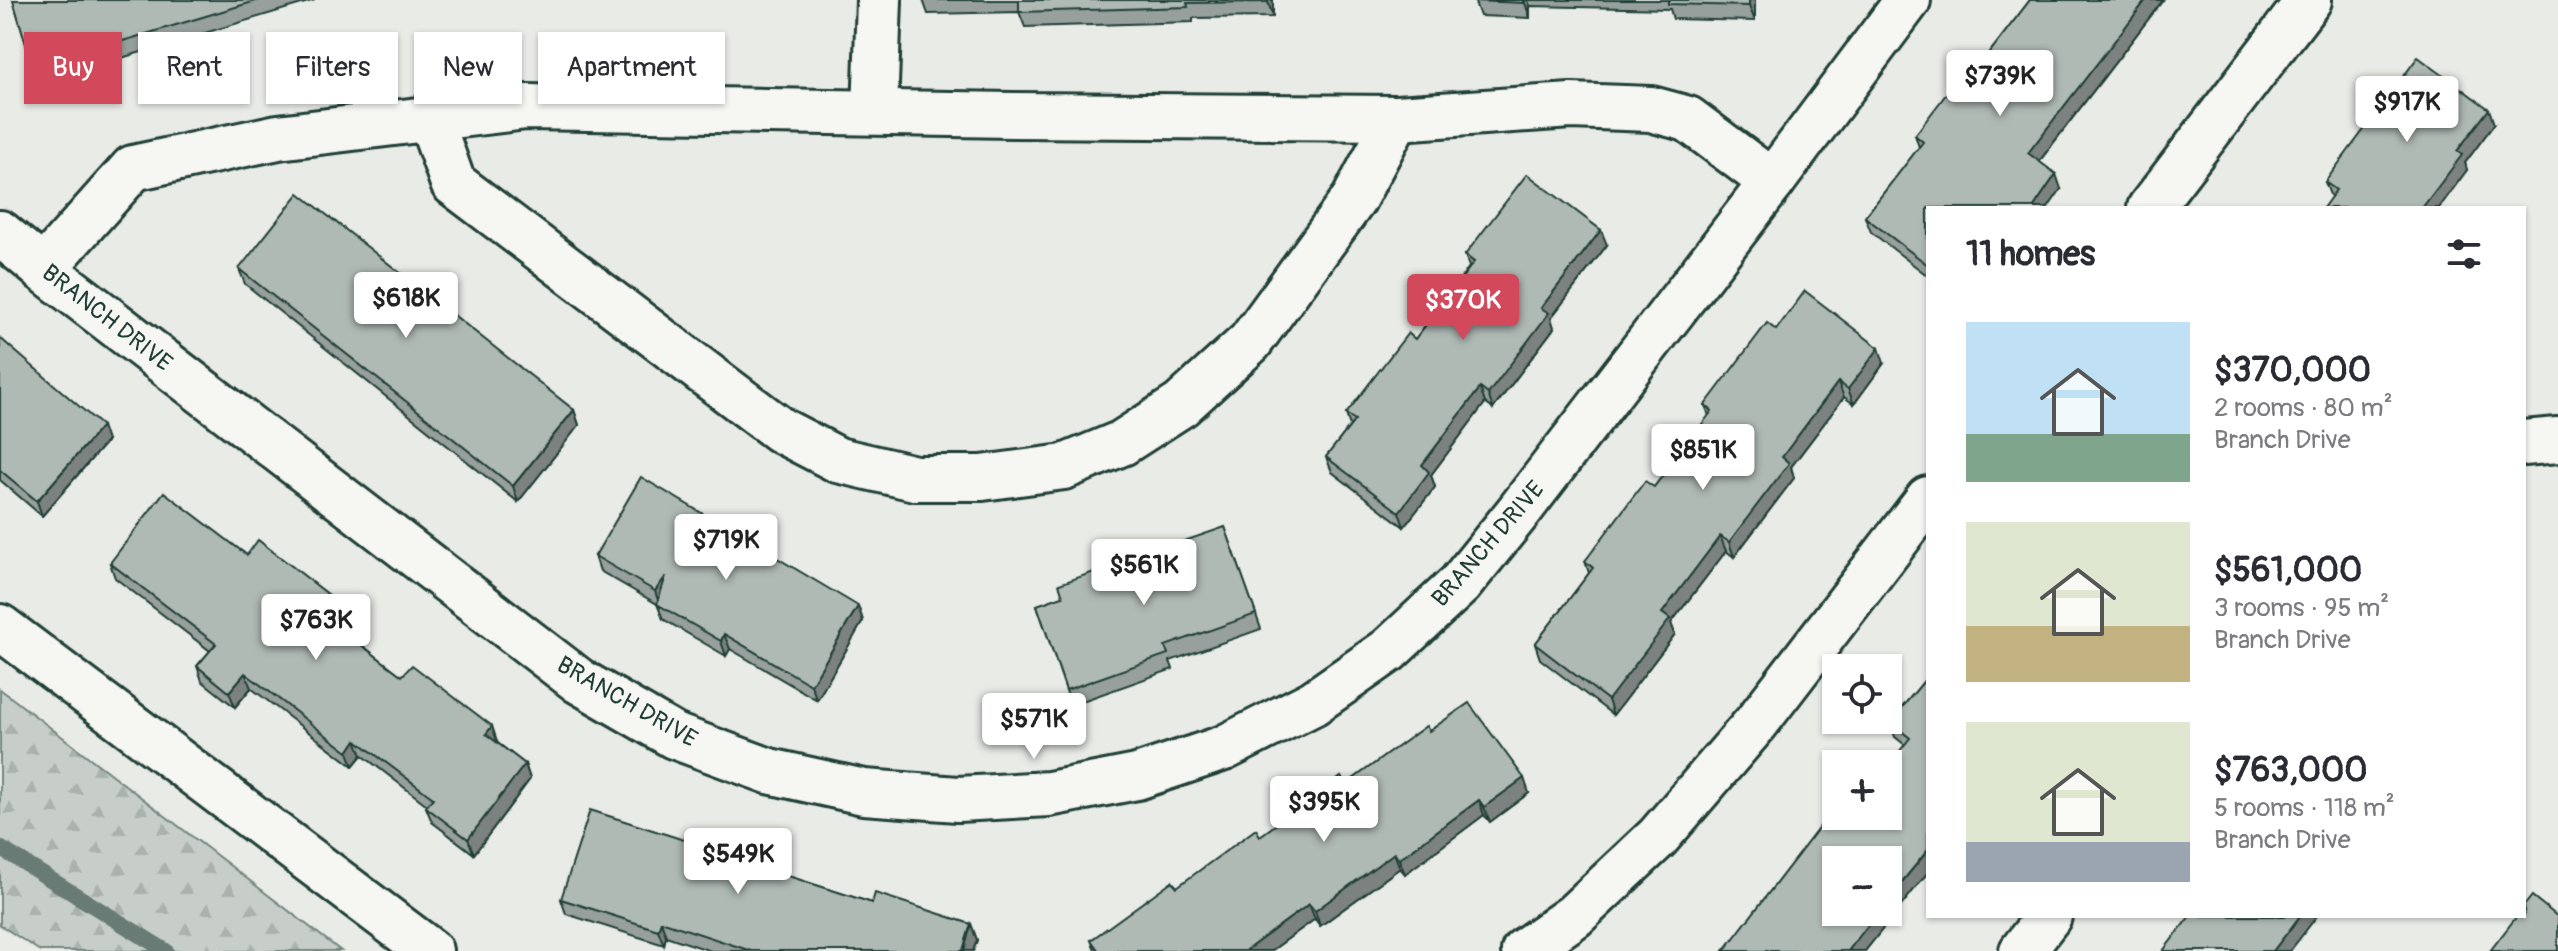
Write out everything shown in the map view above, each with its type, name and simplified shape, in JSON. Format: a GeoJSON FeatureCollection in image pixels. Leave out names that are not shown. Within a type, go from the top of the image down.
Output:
{"type":"FeatureCollection","features":[{"type":"Feature","properties":{"kind":"street"},"geometry":{"type":"LineString","coordinates":[[875,112],[879,0]]}},
{"type":"Feature","properties":{"kind":"street","name":"BRANCH DRIVE"},"geometry":{"type":"LineString","coordinates":[[0,233],[567,672],[674,736],[769,771],[864,792],[958,799],[1049,794],[1137,777],[1209,753],[1313,703],[1389,650],[1460,584],[1509,524],[1908,0]]}},
{"type":"Feature","properties":{"kind":"street"},"geometry":{"type":"LineString","coordinates":[[2152,206],[2309,0]]}},
{"type":"Feature","properties":{"kind":"street"},"geometry":{"type":"LineString","coordinates":[[43,269],[133,168],[278,137],[526,107],[1397,118],[1571,106],[1651,109],[1688,119],[1772,182]]}},
{"type":"Feature","properties":{"kind":"street"},"geometry":{"type":"LineString","coordinates":[[430,118],[453,183],[780,430],[838,460],[884,471],[915,478],[982,478],[1064,467],[1122,443],[1181,405],[1250,342],[1354,199],[1397,118]]}},
{"type":"Feature","properties":{"kind":"street"},"geometry":{"type":"LineString","coordinates":[[2526,443],[2558,440]]}},
{"type":"Feature","properties":{"kind":"street"},"geometry":{"type":"LineString","coordinates":[[1524,951],[1574,916],[1658,837],[1756,723],[1926,502]]}},
{"type":"Feature","properties":{"kind":"street"},"geometry":{"type":"LineString","coordinates":[[0,627],[430,951]]}},
{"type":"Feature","properties":{"kind":"street"},"geometry":{"type":"LineString","coordinates":[[2022,951],[2047,918]]}},
{"type":"Feature","properties":{"kind":"green space"},"geometry":{"type":"Polygon","coordinates":[[[0,689],[341,951],[40,951],[0,925],[0,689]]]}},
{"type":"Feature","properties":{"kind":"building"},"geometry":{"type":"Polygon","coordinates":[[[13,0],[259,0],[153,32],[138,32],[138,36],[122,41],[122,32],[24,32],[24,37],[13,0]]]}},
{"type":"Feature","properties":{"kind":"building"},"geometry":{"type":"Polygon","coordinates":[[[1019,0],[1268,0],[1268,2],[1019,12],[1019,0]]]}},
{"type":"Feature","properties":{"kind":"building"},"geometry":{"type":"Polygon","coordinates":[[[1524,0],[1524,3],[1474,1],[1524,0]]]}},
{"type":"Feature","properties":{"kind":"building"},"geometry":{"type":"Polygon","coordinates":[[[1668,0],[1749,0],[1749,6],[1668,4],[1668,0]]]}},
{"type":"Feature","properties":{"kind":"building"},"geometry":{"type":"Polygon","coordinates":[[[2030,0],[2146,0],[2028,153],[2056,174],[2034,206],[1926,206],[1926,263],[1865,217],[1923,142],[1915,135],[1976,55],[1983,61],[2030,0]]]}},
{"type":"Feature","properties":{"kind":"building"},"geometry":{"type":"Polygon","coordinates":[[[2418,57],[2489,109],[2457,151],[2462,155],[2424,206],[2324,206],[2336,190],[2325,182],[2418,57]]]}},
{"type":"Feature","properties":{"kind":"building"},"geometry":{"type":"Polygon","coordinates":[[[1527,174],[1601,230],[1541,308],[1549,313],[1488,394],[1480,388],[1422,465],[1429,472],[1399,512],[1326,457],[1355,420],[1346,414],[1408,333],[1415,339],[1474,262],[1465,255],[1527,174]]]}},
{"type":"Feature","properties":{"kind":"building"},"geometry":{"type":"Polygon","coordinates":[[[299,193],[574,410],[513,486],[239,269],[299,193]]]}},
{"type":"Feature","properties":{"kind":"building"},"geometry":{"type":"Polygon","coordinates":[[[1805,291],[1879,348],[1848,389],[1838,382],[1782,457],[1789,463],[1729,542],[1720,536],[1662,613],[1670,619],[1608,700],[1535,644],[1593,568],[1585,561],[1645,481],[1654,487],[1712,411],[1705,405],[1767,323],[1776,330],[1805,291]]]}},
{"type":"Feature","properties":{"kind":"building"},"geometry":{"type":"Polygon","coordinates":[[[0,338],[102,426],[37,501],[0,470],[0,338]]]}},
{"type":"Feature","properties":{"kind":"building"},"geometry":{"type":"Polygon","coordinates":[[[641,477],[858,606],[811,685],[724,634],[721,641],[657,604],[666,576],[655,591],[595,556],[641,477]]]}},
{"type":"Feature","properties":{"kind":"building"},"geometry":{"type":"Polygon","coordinates":[[[164,492],[247,555],[258,540],[338,602],[326,618],[402,676],[412,665],[492,726],[486,734],[525,764],[468,839],[426,807],[433,798],[356,740],[348,752],[245,673],[229,692],[197,666],[216,644],[110,563],[164,492]]]}},
{"type":"Feature","properties":{"kind":"building"},"geometry":{"type":"Polygon","coordinates":[[[1225,527],[1256,614],[1165,646],[1168,654],[1066,690],[1037,605],[1063,596],[1059,584],[1225,527]]]}},
{"type":"Feature","properties":{"kind":"building"},"geometry":{"type":"Polygon","coordinates":[[[1926,678],[1926,852],[1902,882],[1902,846],[1822,846],[1822,926],[1867,926],[1848,951],[1724,951],[1822,824],[1822,830],[1902,830],[1901,750],[1910,738],[1902,732],[1902,707],[1926,678]]]}},
{"type":"Feature","properties":{"kind":"building"},"geometry":{"type":"Polygon","coordinates":[[[1469,703],[1524,778],[1484,807],[1479,800],[1399,859],[1394,853],[1315,911],[1309,904],[1245,951],[1099,951],[1091,940],[1172,881],[1177,887],[1256,829],[1260,836],[1341,777],[1346,784],[1426,726],[1429,731],[1469,703]]]}},
{"type":"Feature","properties":{"kind":"building"},"geometry":{"type":"Polygon","coordinates":[[[590,810],[684,840],[687,832],[782,863],[779,873],[872,903],[875,893],[971,924],[963,950],[968,951],[751,951],[661,921],[658,930],[561,899],[590,810]]]}},
{"type":"Feature","properties":{"kind":"building"},"geometry":{"type":"Polygon","coordinates":[[[2532,896],[2558,917],[2558,951],[2490,951],[2515,918],[2526,918],[2526,904],[2532,896]]]}},
{"type":"Feature","properties":{"kind":"building"},"geometry":{"type":"Polygon","coordinates":[[[2188,918],[2298,918],[2273,951],[2163,951],[2188,918]]]}},
{"type":"Feature","properties":{"kind":"waterway"},"geometry":{"type":"LineString","coordinates":[[0,848],[166,951]]}}]}
